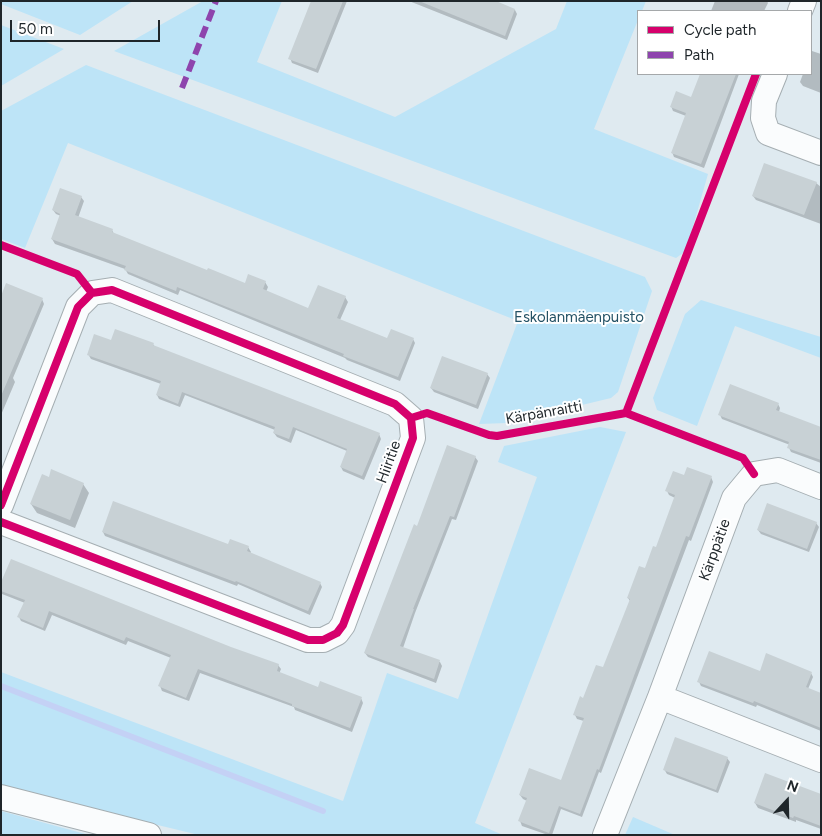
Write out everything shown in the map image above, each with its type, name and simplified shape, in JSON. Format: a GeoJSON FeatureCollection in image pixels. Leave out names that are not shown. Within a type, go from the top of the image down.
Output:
{"type":"FeatureCollection","features":[{"type":"Feature","properties":{"kind":"street"},"geometry":{"type":"LineString","coordinates":[[775,75],[764,101],[763,118],[768,133],[821,154]]}},
{"type":"Feature","properties":{"kind":"street","name":"Hiiritie"},"geometry":{"type":"LineString","coordinates":[[1,505],[78,307],[92,293],[112,290],[395,404],[411,418],[413,438],[343,625],[337,633],[323,640],[308,640],[1,522]]}},
{"type":"Feature","properties":{"kind":"street","name":"Kärppätie"},"geometry":{"type":"LineString","coordinates":[[605,835],[660,697],[734,498],[754,474],[778,470],[821,487]]}},
{"type":"Feature","properties":{"kind":"street"},"geometry":{"type":"LineString","coordinates":[[660,697],[821,760]]}},
{"type":"Feature","properties":{"kind":"street"},"geometry":{"type":"LineString","coordinates":[[1,797],[149,835]]}},
{"type":"Feature","properties":{"kind":"green space"},"geometry":{"type":"Polygon","coordinates":[[[1,1],[133,1],[80,35],[1,4],[1,1]]]}},
{"type":"Feature","properties":{"kind":"green space"},"geometry":{"type":"Polygon","coordinates":[[[203,1],[282,1],[257,62],[395,117],[556,29],[567,1],[646,1],[642,10],[637,10],[637,22],[594,129],[708,174],[686,251],[676,258],[114,51],[203,1]]]}},
{"type":"Feature","properties":{"kind":"green space"},"geometry":{"type":"Polygon","coordinates":[[[1,25],[64,49],[1,86],[1,25]]]}},
{"type":"Feature","properties":{"kind":"green space","name":"Eskolanmäenpuisto"},"geometry":{"type":"Polygon","coordinates":[[[86,65],[645,277],[652,291],[618,392],[611,398],[507,423],[479,424],[518,321],[68,143],[25,248],[1,239],[1,111],[86,65]]]}},
{"type":"Feature","properties":{"kind":"green space"},"geometry":{"type":"Polygon","coordinates":[[[701,300],[821,337],[821,358],[735,326],[697,426],[657,410],[653,398],[685,314],[701,300]]]}},
{"type":"Feature","properties":{"kind":"green space"},"geometry":{"type":"Polygon","coordinates":[[[600,427],[626,432],[475,823],[503,835],[199,835],[1,787],[1,672],[343,801],[387,673],[458,699],[537,477],[498,462],[504,446],[600,427]]]}},
{"type":"Feature","properties":{"kind":"green space"},"geometry":{"type":"Polygon","coordinates":[[[1,811],[89,835],[1,835],[1,811]]]}},
{"type":"Feature","properties":{"kind":"green space"},"geometry":{"type":"Polygon","coordinates":[[[633,817],[675,835],[625,835],[633,817]]]}},
{"type":"Feature","properties":{"kind":"building"},"geometry":{"type":"Polygon","coordinates":[[[311,1],[343,1],[316,69],[288,59],[311,1]]]}},
{"type":"Feature","properties":{"kind":"building"},"geometry":{"type":"Polygon","coordinates":[[[419,1],[496,1],[515,9],[505,36],[419,1]]]}},
{"type":"Feature","properties":{"kind":"building"},"geometry":{"type":"Polygon","coordinates":[[[700,75],[736,75],[701,164],[671,153],[686,113],[670,107],[676,91],[691,97],[700,75]]]}},
{"type":"Feature","properties":{"kind":"building"},"geometry":{"type":"Polygon","coordinates":[[[764,163],[817,182],[804,215],[752,196],[764,163]]]}},
{"type":"Feature","properties":{"kind":"building"},"geometry":{"type":"Polygon","coordinates":[[[60,188],[82,196],[75,215],[113,229],[112,232],[207,270],[208,268],[245,283],[248,274],[266,281],[263,289],[308,308],[318,285],[346,296],[337,318],[387,338],[391,329],[414,338],[398,377],[177,287],[176,291],[124,270],[126,266],[51,239],[60,214],[52,210],[60,188]]]}},
{"type":"Feature","properties":{"kind":"building"},"geometry":{"type":"Polygon","coordinates":[[[6,283],[43,298],[1,396],[1,296],[6,283]]]}},
{"type":"Feature","properties":{"kind":"building"},"geometry":{"type":"Polygon","coordinates":[[[115,329],[380,433],[362,476],[340,467],[347,449],[293,427],[289,439],[273,433],[275,427],[182,392],[178,404],[156,395],[161,381],[87,355],[94,334],[111,340],[115,329]]]}},
{"type":"Feature","properties":{"kind":"building"},"geometry":{"type":"Polygon","coordinates":[[[442,356],[488,373],[476,405],[430,388],[442,356]]]}},
{"type":"Feature","properties":{"kind":"building"},"geometry":{"type":"Polygon","coordinates":[[[730,384],[779,403],[776,410],[821,427],[821,460],[787,448],[789,442],[718,415],[730,384]]]}},
{"type":"Feature","properties":{"kind":"building"},"geometry":{"type":"Polygon","coordinates":[[[447,445],[476,456],[454,517],[450,516],[400,646],[440,660],[434,679],[364,653],[414,524],[417,526],[447,445]]]}},
{"type":"Feature","properties":{"kind":"building"},"geometry":{"type":"Polygon","coordinates":[[[687,467],[712,476],[689,537],[686,536],[599,770],[597,769],[580,814],[559,806],[549,833],[518,821],[527,798],[519,795],[529,768],[561,780],[584,718],[573,715],[580,696],[583,698],[596,665],[603,667],[630,599],[627,598],[639,566],[645,568],[653,546],[656,547],[675,495],[665,491],[673,471],[684,475],[687,467]]]}},
{"type":"Feature","properties":{"kind":"building"},"geometry":{"type":"Polygon","coordinates":[[[51,469],[84,483],[70,520],[30,504],[42,474],[49,477],[51,469]]]}},
{"type":"Feature","properties":{"kind":"building"},"geometry":{"type":"Polygon","coordinates":[[[113,501],[228,544],[230,539],[249,546],[247,551],[321,582],[308,611],[236,581],[102,532],[113,501]]]}},
{"type":"Feature","properties":{"kind":"building"},"geometry":{"type":"Polygon","coordinates":[[[767,503],[817,522],[807,549],[757,530],[767,503]]]}},
{"type":"Feature","properties":{"kind":"building"},"geometry":{"type":"Polygon","coordinates":[[[11,559],[231,647],[279,664],[277,671],[318,687],[320,681],[362,697],[350,728],[198,669],[186,698],[158,686],[171,655],[126,637],[124,641],[49,611],[43,628],[17,617],[25,600],[1,591],[1,582],[11,559]]]}},
{"type":"Feature","properties":{"kind":"building"},"geometry":{"type":"Polygon","coordinates":[[[709,651],[760,671],[766,653],[812,672],[806,687],[821,693],[821,728],[754,701],[753,703],[697,682],[709,651]]]}},
{"type":"Feature","properties":{"kind":"building"},"geometry":{"type":"Polygon","coordinates":[[[675,737],[728,757],[716,790],[663,770],[675,737]]]}},
{"type":"Feature","properties":{"kind":"building"},"geometry":{"type":"Polygon","coordinates":[[[765,773],[821,794],[821,826],[794,816],[793,818],[754,803],[765,773]]]}},
{"type":"Feature","properties":{"kind":"waterway"},"geometry":{"type":"LineString","coordinates":[[1,686],[323,811]]}},
{"type":"Feature","properties":{"kind":"marked path"},"geometry":{"type":"LineString","coordinates":[[182,88],[216,1]]}},
{"type":"Feature","properties":{"kind":"cycle path"},"geometry":{"type":"LineString","coordinates":[[754,474],[743,458],[626,413],[756,75]]}},
{"type":"Feature","properties":{"kind":"cycle path"},"geometry":{"type":"LineString","coordinates":[[1,245],[77,274],[92,293]]}},
{"type":"Feature","properties":{"kind":"cycle path"},"geometry":{"type":"LineString","coordinates":[[1,505],[78,307],[92,293],[112,290],[395,404],[411,418],[413,438],[343,625],[337,633],[323,640],[308,640],[1,522]]}},
{"type":"Feature","properties":{"kind":"cycle path","name":"Kärpänraitti"},"geometry":{"type":"LineString","coordinates":[[411,418],[427,413],[489,435],[497,436],[626,413]]}}]}
